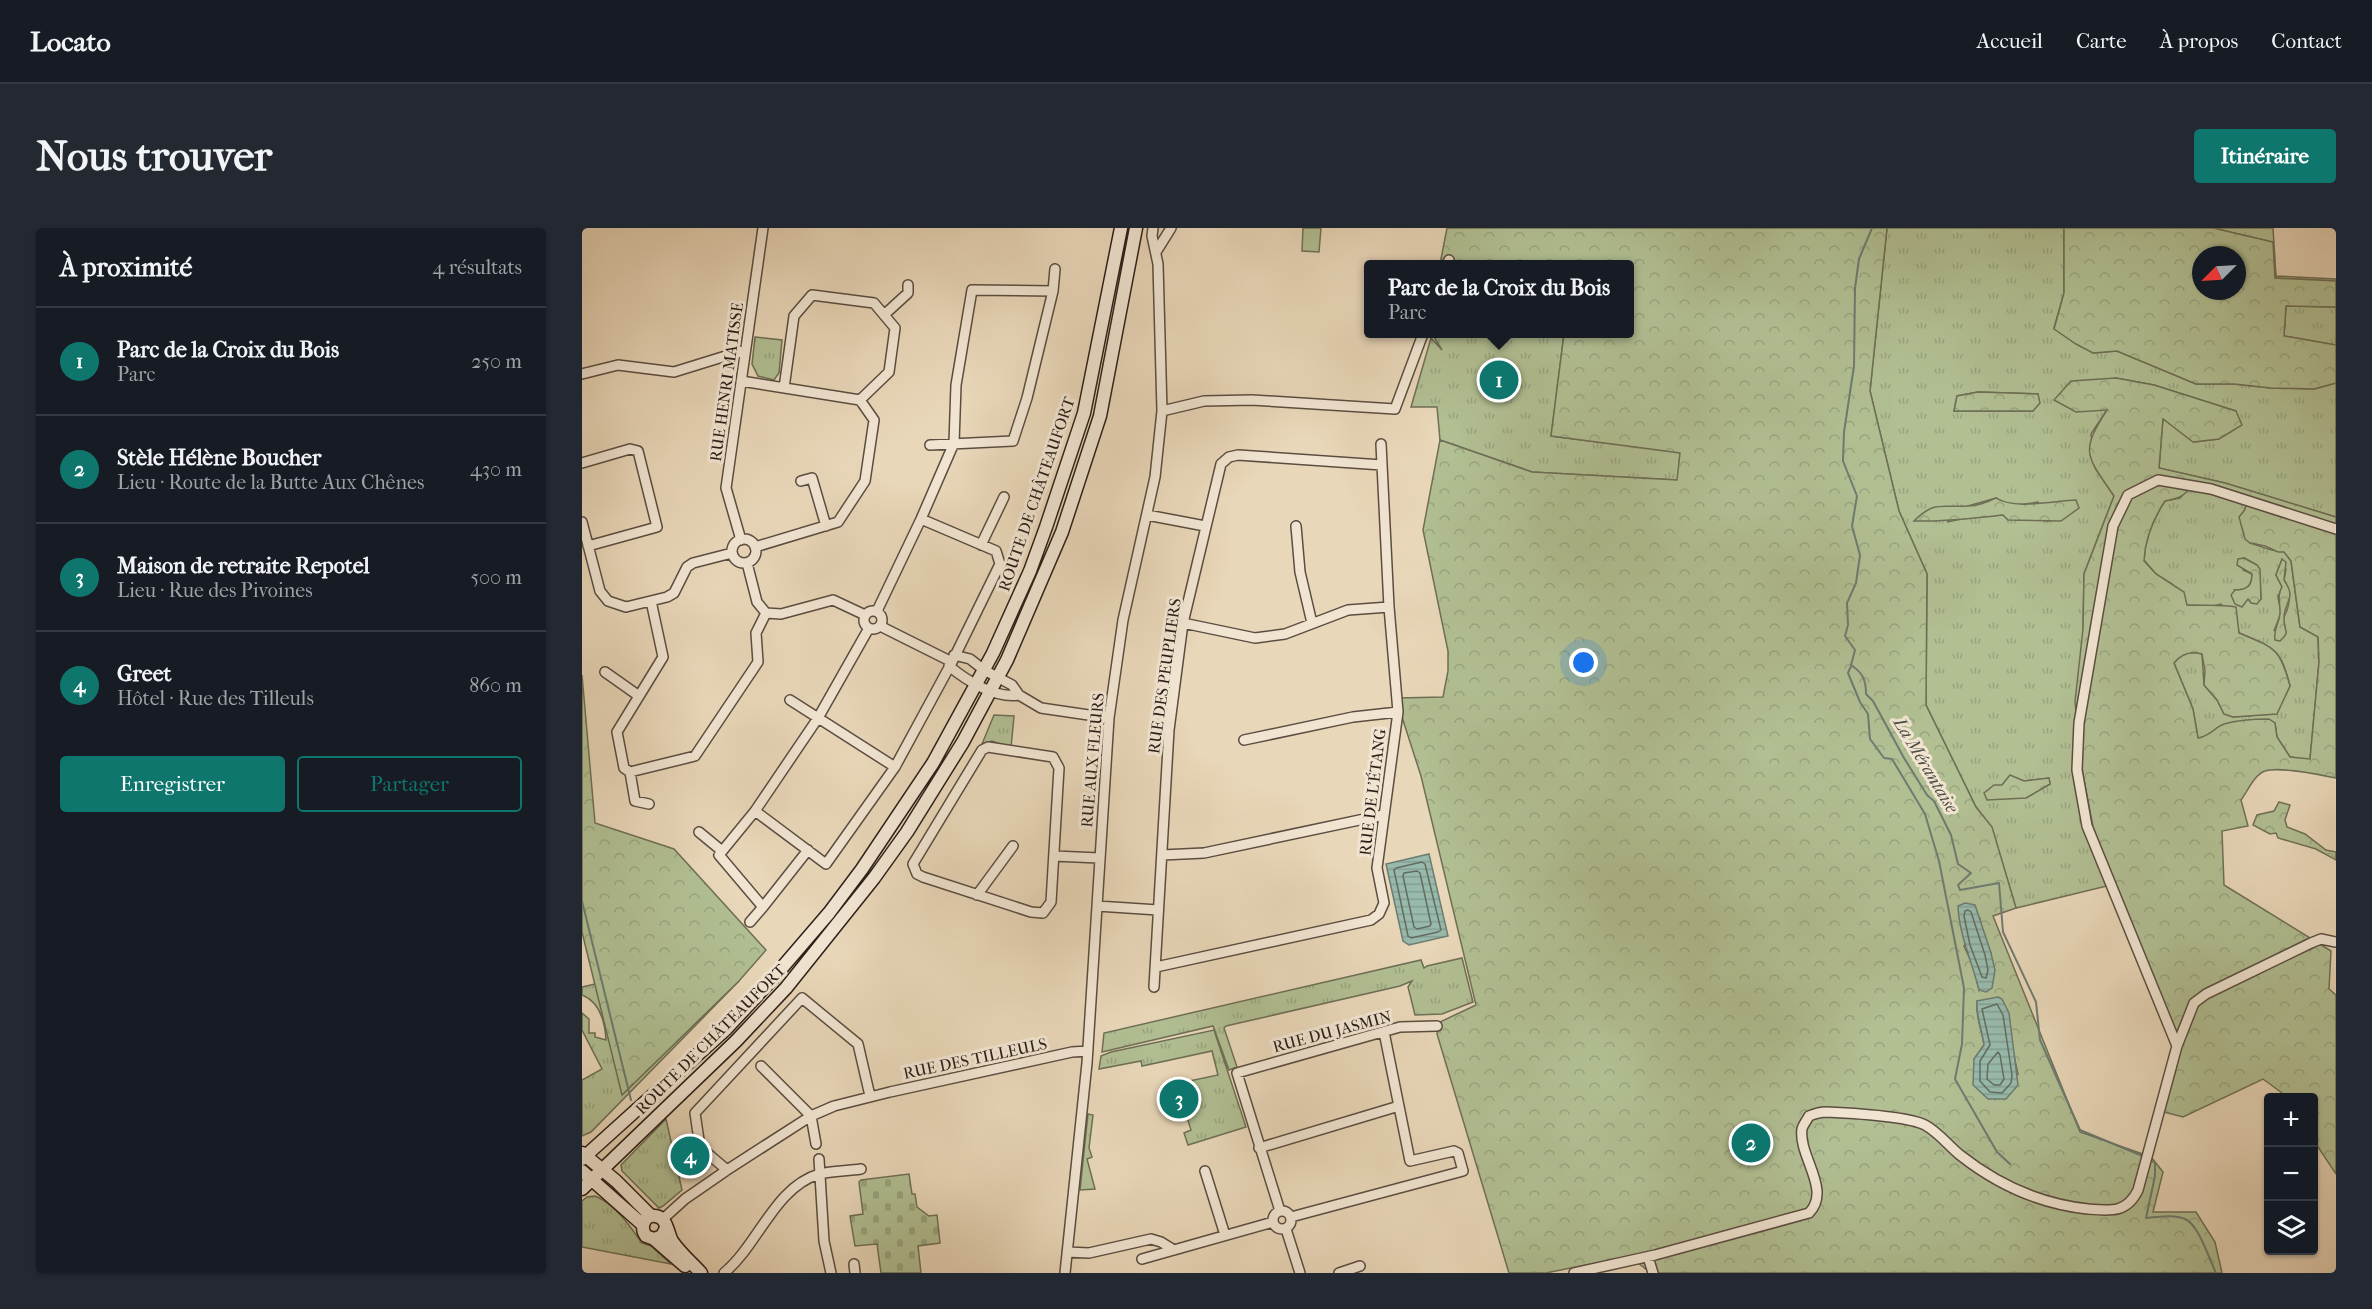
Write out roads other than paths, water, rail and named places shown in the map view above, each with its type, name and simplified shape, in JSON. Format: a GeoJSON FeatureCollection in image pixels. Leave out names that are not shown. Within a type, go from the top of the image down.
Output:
{"type":"FeatureCollection","features":[{"type":"Feature","properties":{"kind":"main road","name":"ROUTE DE CHÂTEAUFORT"},"geometry":{"type":"LineString","coordinates":[[582,1189],[587,1175],[603,1169],[736,1041],[786,988],[840,923],[907,832],[963,742],[991,690],[990,674],[1030,571],[1084,413],[1121,228]]}},
{"type":"Feature","properties":{"kind":"main road","name":"ROUTE DE CHÂTEAUFORT"},"geometry":{"type":"LineString","coordinates":[[583,1156],[726,1029],[829,912],[895,822],[933,763],[977,684],[990,674],[1062,532],[1100,416],[1137,228]]}},
{"type":"Feature","properties":{"kind":"main road"},"geometry":{"type":"LineString","coordinates":[[583,1156],[603,1169],[656,1222],[701,1273]]}},
{"type":"Feature","properties":{"kind":"main road"},"geometry":{"type":"LineString","coordinates":[[587,1175],[656,1222],[662,1236],[654,1239]]}},
{"type":"Feature","properties":{"kind":"main road"},"geometry":{"type":"LineString","coordinates":[[656,1222],[646,1236],[654,1239],[693,1273]]}},
{"type":"Feature","properties":{"kind":"street","name":"RUE HENRI MATISSE"},"geometry":{"type":"LineString","coordinates":[[741,540],[726,488],[763,228]]}},
{"type":"Feature","properties":{"kind":"street","name":"RUE AUX FLEURS"},"geometry":{"type":"LineString","coordinates":[[1065,1273],[1088,1051],[1109,718],[1123,621],[1155,477],[1162,411],[1156,252],[1152,236],[1154,228]]}},
{"type":"Feature","properties":{"kind":"street"},"geometry":{"type":"LineString","coordinates":[[1156,252],[1171,228]]}},
{"type":"Feature","properties":{"kind":"street"},"geometry":{"type":"LineString","coordinates":[[930,445],[1014,441],[1053,291],[1055,269]]}},
{"type":"Feature","properties":{"kind":"street"},"geometry":{"type":"LineString","coordinates":[[884,315],[908,293],[908,285]]}},
{"type":"Feature","properties":{"kind":"street"},"geometry":{"type":"LineString","coordinates":[[877,611],[954,443],[956,385],[972,290],[1053,291]]}},
{"type":"Feature","properties":{"kind":"street"},"geometry":{"type":"LineString","coordinates":[[784,388],[794,316],[812,295],[874,303],[895,328],[889,372],[860,400]]}},
{"type":"Feature","properties":{"kind":"street"},"geometry":{"type":"LineString","coordinates":[[1162,411],[1204,401],[1252,400],[1395,409],[1421,338]]}},
{"type":"Feature","properties":{"kind":"street"},"geometry":{"type":"LineString","coordinates":[[582,374],[618,365],[675,372],[745,351]]}},
{"type":"Feature","properties":{"kind":"street"},"geometry":{"type":"LineString","coordinates":[[741,381],[860,400],[874,420],[865,481],[838,522],[755,547]]}},
{"type":"Feature","properties":{"kind":"street","name":"RUE DE L'ÉTANG"},"geometry":{"type":"LineString","coordinates":[[1156,967],[1371,920],[1379,914],[1383,903],[1377,867],[1398,712],[1389,607],[1382,444]]}},
{"type":"Feature","properties":{"kind":"street"},"geometry":{"type":"LineString","coordinates":[[582,463],[630,449],[638,451],[657,527],[588,546]]}},
{"type":"Feature","properties":{"kind":"street","name":"RUE DES PEUPLIERS"},"geometry":{"type":"LineString","coordinates":[[1154,987],[1169,730],[1183,623],[1221,464],[1229,457],[1238,454],[1382,465]]}},
{"type":"Feature","properties":{"kind":"street"},"geometry":{"type":"LineString","coordinates":[[801,481],[812,478],[826,526]]}},
{"type":"Feature","properties":{"kind":"street"},"geometry":{"type":"LineString","coordinates":[[2177,1046],[2087,826],[2077,770],[2079,723],[2113,526],[2128,495],[2158,480],[2211,489],[2336,529]]}},
{"type":"Feature","properties":{"kind":"street"},"geometry":{"type":"LineString","coordinates":[[981,545],[1004,497]]}},
{"type":"Feature","properties":{"kind":"street"},"geometry":{"type":"LineString","coordinates":[[1147,515],[1205,526]]}},
{"type":"Feature","properties":{"kind":"street"},"geometry":{"type":"LineString","coordinates":[[755,811],[826,864],[895,767],[952,661],[1000,564],[996,551],[921,519]]}},
{"type":"Feature","properties":{"kind":"street"},"geometry":{"type":"LineString","coordinates":[[582,522],[600,591],[609,601],[626,607],[651,602],[674,593],[687,567],[693,563],[732,553]]}},
{"type":"Feature","properties":{"kind":"street"},"geometry":{"type":"LineString","coordinates":[[1296,526],[1300,572],[1312,623]]}},
{"type":"Feature","properties":{"kind":"street"},"geometry":{"type":"LineString","coordinates":[[741,540],[750,541],[755,547],[754,556],[747,563],[737,561],[732,553],[734,544],[741,540]]}},
{"type":"Feature","properties":{"kind":"street"},"geometry":{"type":"LineString","coordinates":[[747,563],[757,602],[766,613],[781,614],[833,600],[865,615]]}},
{"type":"Feature","properties":{"kind":"street"},"geometry":{"type":"LineString","coordinates":[[649,804],[635,801],[630,772],[624,768],[617,732],[663,657],[651,602]]}},
{"type":"Feature","properties":{"kind":"street"},"geometry":{"type":"LineString","coordinates":[[1183,623],[1255,638],[1285,634],[1348,610],[1389,607]]}},
{"type":"Feature","properties":{"kind":"street"},"geometry":{"type":"LineString","coordinates":[[877,611],[873,610],[865,615],[864,622],[869,628],[880,626],[952,661],[970,659],[990,674],[1012,685],[1019,695],[1041,708],[1109,718]]}},
{"type":"Feature","properties":{"kind":"street"},"geometry":{"type":"LineString","coordinates":[[877,611],[882,618],[880,626]]}},
{"type":"Feature","properties":{"kind":"street"},"geometry":{"type":"LineString","coordinates":[[630,772],[694,756],[758,662],[756,633],[766,613]]}},
{"type":"Feature","properties":{"kind":"street"},"geometry":{"type":"LineString","coordinates":[[763,907],[719,855],[755,811],[818,718],[869,628]]}},
{"type":"Feature","properties":{"kind":"street"},"geometry":{"type":"LineString","coordinates":[[952,661],[961,676],[1009,697],[1019,695]]}},
{"type":"Feature","properties":{"kind":"street"},"geometry":{"type":"LineString","coordinates":[[605,672],[639,696]]}},
{"type":"Feature","properties":{"kind":"street"},"geometry":{"type":"LineString","coordinates":[[790,700],[895,767]]}},
{"type":"Feature","properties":{"kind":"street"},"geometry":{"type":"LineString","coordinates":[[1244,740],[1353,717],[1398,712]]}},
{"type":"Feature","properties":{"kind":"street"},"geometry":{"type":"LineString","coordinates":[[988,747],[1048,756],[1057,762],[1059,768],[1054,856],[1051,902],[1043,913],[1031,912],[923,877],[917,874],[913,864],[982,750],[988,747]]}},
{"type":"Feature","properties":{"kind":"street"},"geometry":{"type":"LineString","coordinates":[[1162,855],[1204,853],[1383,815]]}},
{"type":"Feature","properties":{"kind":"street"},"geometry":{"type":"LineString","coordinates":[[699,832],[722,851]]}},
{"type":"Feature","properties":{"kind":"street"},"geometry":{"type":"LineString","coordinates":[[977,895],[1013,846]]}},
{"type":"Feature","properties":{"kind":"street"},"geometry":{"type":"LineString","coordinates":[[750,922],[808,850]]}},
{"type":"Feature","properties":{"kind":"street"},"geometry":{"type":"LineString","coordinates":[[1054,856],[1099,858]]}},
{"type":"Feature","properties":{"kind":"street"},"geometry":{"type":"LineString","coordinates":[[1097,906],[1158,910]]}},
{"type":"Feature","properties":{"kind":"street"},"geometry":{"type":"LineString","coordinates":[[1574,1273],[1644,1258],[1809,1213],[1818,1200],[1802,1129],[1809,1116],[1824,1112],[1902,1119],[1925,1125],[1960,1155],[2004,1185],[2063,1206],[2112,1210],[2130,1204],[2138,1190],[2177,1046],[2194,1003],[2206,994],[2311,942],[2321,939],[2336,942]]}},
{"type":"Feature","properties":{"kind":"street"},"geometry":{"type":"LineString","coordinates":[[727,1170],[700,1147],[695,1113],[751,1056],[802,998],[858,1044],[870,1096]]}},
{"type":"Feature","properties":{"kind":"street","name":"RUE DU JASMIN"},"geometry":{"type":"LineString","coordinates":[[1259,1148],[1237,1073],[1400,1027],[1437,1026]]}},
{"type":"Feature","properties":{"kind":"street"},"geometry":{"type":"LineString","coordinates":[[1291,1217],[1461,1172],[1463,1169],[1458,1153],[1454,1151],[1410,1161],[1384,1032]]}},
{"type":"Feature","properties":{"kind":"street","name":"RUE DES TILLEULS"},"geometry":{"type":"LineString","coordinates":[[656,1222],[727,1170],[811,1116],[834,1106],[1072,1052],[1088,1051]]}},
{"type":"Feature","properties":{"kind":"street"},"geometry":{"type":"LineString","coordinates":[[761,1066],[811,1116],[816,1144]]}},
{"type":"Feature","properties":{"kind":"street"},"geometry":{"type":"LineString","coordinates":[[1280,1211],[1259,1148],[1399,1106]]}},
{"type":"Feature","properties":{"kind":"street"},"geometry":{"type":"LineString","coordinates":[[819,1159],[824,1241],[831,1273]]}},
{"type":"Feature","properties":{"kind":"street"},"geometry":{"type":"LineString","coordinates":[[724,1273],[736,1263],[782,1200],[796,1185],[820,1174],[861,1169]]}},
{"type":"Feature","properties":{"kind":"street"},"geometry":{"type":"LineString","coordinates":[[1206,1171],[1225,1235]]}},
{"type":"Feature","properties":{"kind":"street"},"geometry":{"type":"LineString","coordinates":[[1280,1211],[1287,1212],[1291,1217],[1291,1224],[1286,1229],[1279,1229],[1273,1222],[1274,1215],[1280,1211]]}},
{"type":"Feature","properties":{"kind":"street"},"geometry":{"type":"LineString","coordinates":[[1142,1259],[1273,1222]]}},
{"type":"Feature","properties":{"kind":"street"},"geometry":{"type":"LineString","coordinates":[[1286,1229],[1300,1273]]}},
{"type":"Feature","properties":{"kind":"street"},"geometry":{"type":"LineString","coordinates":[[1067,1252],[1089,1253],[1151,1239],[1174,1250]]}},
{"type":"Feature","properties":{"kind":"street"},"geometry":{"type":"LineString","coordinates":[[1644,1258],[1653,1273]]}},
{"type":"Feature","properties":{"kind":"street"},"geometry":{"type":"LineString","coordinates":[[1339,1273],[1360,1266]]}},
{"type":"Feature","properties":{"kind":"water"},"geometry":{"type":"Polygon","coordinates":[[[1429,854],[1448,936],[1409,945],[1403,941],[1386,864],[1429,854]]]}},
{"type":"Feature","properties":{"kind":"water"},"geometry":{"type":"Polygon","coordinates":[[[1965,903],[1975,905],[1991,953],[1995,970],[1992,988],[1986,992],[1979,990],[1963,938],[1958,906],[1965,903]]]}},
{"type":"Feature","properties":{"kind":"water"},"geometry":{"type":"Polygon","coordinates":[[[1998,997],[2002,999],[2009,1013],[2018,1085],[2006,1099],[1988,1099],[1973,1085],[1974,1059],[1984,1045],[1977,1001],[1998,997]]]}},
{"type":"Feature","properties":{"kind":"waterway","name":"La Mérantaise"},"geometry":{"type":"LineString","coordinates":[[1872,228],[1859,259],[1855,288],[1854,366],[1844,432],[1843,461],[1857,496],[1852,526],[1860,555],[1856,583],[1847,603],[1848,625],[1845,636],[1855,650],[1851,665],[1861,674],[1866,694],[1873,701],[1927,795],[1934,801],[1951,835],[1958,864],[1971,873],[1958,885],[1960,890],[1999,883],[2003,932],[2036,1002],[2040,1040],[2080,1130],[2145,1157]]}},
{"type":"Feature","properties":{"kind":"waterway"},"geometry":{"type":"LineString","coordinates":[[1851,666],[1848,673],[1860,702],[1868,714],[1870,739],[1884,758],[1892,759],[1925,814],[1939,861],[1964,988],[1962,1044],[1955,1079],[1997,1152],[2010,1164]]}},
{"type":"Feature","properties":{"kind":"waterway"},"geometry":{"type":"LineString","coordinates":[[582,901],[631,1100]]}},
{"type":"Feature","properties":{"kind":"waterway","name":"La Mérantaise"},"geometry":{"type":"LineString","coordinates":[[2150,1160],[2155,1163],[2155,1176],[2146,1218],[2166,1216],[2190,1222],[2199,1235],[2216,1273]]}},
{"type":"Feature","properties":{"kind":"place","name":"Parc de la Croix du Bois"},"geometry":{"type":"Point","coordinates":[1499,380]}},
{"type":"Feature","properties":{"kind":"place","name":"Maison de retraite Repotel"},"geometry":{"type":"Point","coordinates":[1179,1099]}},
{"type":"Feature","properties":{"kind":"place","name":"Stèle Hélène Boucher"},"geometry":{"type":"Point","coordinates":[1751,1143]}},
{"type":"Feature","properties":{"kind":"place","name":"Greet"},"geometry":{"type":"Point","coordinates":[690,1156]}}]}
